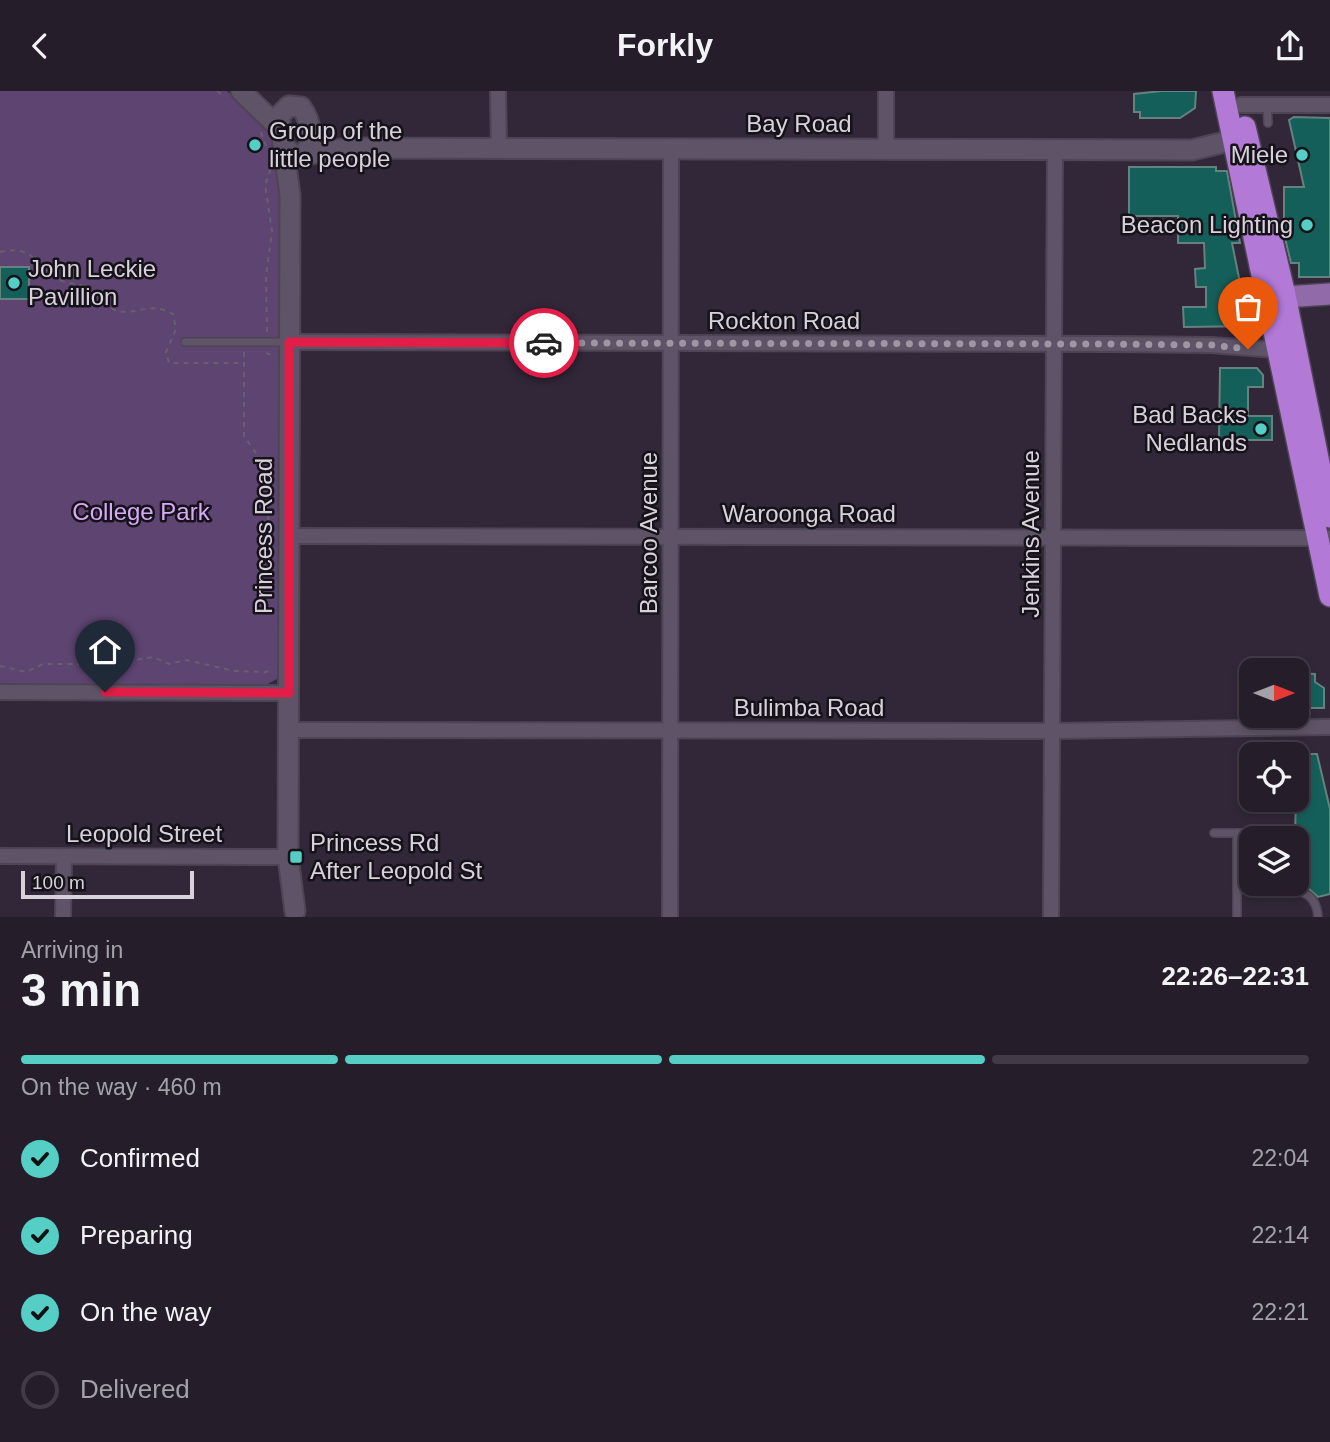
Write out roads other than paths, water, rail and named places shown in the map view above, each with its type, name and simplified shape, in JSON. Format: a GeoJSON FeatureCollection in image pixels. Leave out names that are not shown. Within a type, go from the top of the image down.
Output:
{"type":"FeatureCollection","features":[{"type":"Feature","properties":{"kind":"highway"},"geometry":{"type":"LineString","coordinates":[[1223,91],[1240,138],[1320,485],[1330,596]]}},
{"type":"Feature","properties":{"kind":"highway"},"geometry":{"type":"LineString","coordinates":[[1239,98],[1240,138]]}},
{"type":"Feature","properties":{"kind":"highway"},"geometry":{"type":"LineString","coordinates":[[1276,297],[1278,351],[1330,517]]}},
{"type":"Feature","properties":{"kind":"main road"},"geometry":{"type":"LineString","coordinates":[[1276,297],[1330,294]]}},
{"type":"Feature","properties":{"kind":"street"},"geometry":{"type":"LineString","coordinates":[[498,91],[499,149]]}},
{"type":"Feature","properties":{"kind":"street"},"geometry":{"type":"LineString","coordinates":[[886,91],[886,149]]}},
{"type":"Feature","properties":{"kind":"street"},"geometry":{"type":"LineString","coordinates":[[240,97],[298,102]]}},
{"type":"Feature","properties":{"kind":"street"},"geometry":{"type":"LineString","coordinates":[[240,97],[277,142],[292,154],[303,156]]}},
{"type":"Feature","properties":{"kind":"street"},"geometry":{"type":"LineString","coordinates":[[1239,98],[1267,104],[1330,104]]}},
{"type":"Feature","properties":{"kind":"street"},"geometry":{"type":"LineString","coordinates":[[298,102],[311,135]]}},
{"type":"Feature","properties":{"kind":"street"},"geometry":{"type":"LineString","coordinates":[[277,142],[279,116],[298,102]]}},
{"type":"Feature","properties":{"kind":"street","name":"Bay Road"},"geometry":{"type":"LineString","coordinates":[[311,135],[349,148]]}},
{"type":"Feature","properties":{"kind":"street","name":"Princess Road"},"geometry":{"type":"LineString","coordinates":[[290,195],[311,135]]}},
{"type":"Feature","properties":{"kind":"street","name":"Bay Road"},"geometry":{"type":"LineString","coordinates":[[303,156],[349,148],[1192,150],[1240,138]]}},
{"type":"Feature","properties":{"kind":"street","name":"Princess Road"},"geometry":{"type":"LineString","coordinates":[[277,142],[290,195],[289,914]]}},
{"type":"Feature","properties":{"kind":"street","name":"Barcoo Avenue"},"geometry":{"type":"LineString","coordinates":[[670,917],[671,149]]}},
{"type":"Feature","properties":{"kind":"street","name":"Jenkins Avenue"},"geometry":{"type":"LineString","coordinates":[[1051,917],[1055,151]]}},
{"type":"Feature","properties":{"kind":"street","name":"Rockton Road"},"geometry":{"type":"LineString","coordinates":[[289,342],[1211,345],[1278,351]]}},
{"type":"Feature","properties":{"kind":"street","name":"Waroonga Road"},"geometry":{"type":"LineString","coordinates":[[289,536],[1324,538]]}},
{"type":"Feature","properties":{"kind":"street"},"geometry":{"type":"LineString","coordinates":[[0,692],[289,693]]}},
{"type":"Feature","properties":{"kind":"street","name":"Bulimba Road"},"geometry":{"type":"LineString","coordinates":[[289,730],[1052,731],[1330,727]]}},
{"type":"Feature","properties":{"kind":"street","name":"Leopold Street"},"geometry":{"type":"LineString","coordinates":[[0,856],[288,857]]}},
{"type":"Feature","properties":{"kind":"street"},"geometry":{"type":"LineString","coordinates":[[63,917],[64,857]]}},
{"type":"Feature","properties":{"kind":"lane"},"geometry":{"type":"LineString","coordinates":[[1267,104],[1268,123]]}},
{"type":"Feature","properties":{"kind":"lane"},"geometry":{"type":"LineString","coordinates":[[185,342],[289,342]]}},
{"type":"Feature","properties":{"kind":"lane"},"geometry":{"type":"LineString","coordinates":[[1214,833],[1237,833],[1237,917]]}},
{"type":"Feature","properties":{"kind":"lane"},"geometry":{"type":"LineString","coordinates":[[1308,896],[1315,899],[1318,917]]}},
{"type":"Feature","properties":{"kind":"place","name":"Group of the little people"},"geometry":{"type":"Point","coordinates":[255,145]}},
{"type":"Feature","properties":{"kind":"place","name":"Miele"},"geometry":{"type":"Point","coordinates":[1302,155]}},
{"type":"Feature","properties":{"kind":"place","name":"Beacon Lighting"},"geometry":{"type":"Point","coordinates":[1307,225]}},
{"type":"Feature","properties":{"kind":"place","name":"John Leckie Pavillion"},"geometry":{"type":"Point","coordinates":[14,283]}},
{"type":"Feature","properties":{"kind":"place","name":"Bad Backs Nedlands"},"geometry":{"type":"Point","coordinates":[1261,429]}},
{"type":"Feature","properties":{"kind":"place","name":"Princess Rd After Leopold St"},"geometry":{"type":"Point","coordinates":[296,857]}},
{"type":"Feature","properties":{"kind":"park label","name":"College Park"},"geometry":{"type":"Point","coordinates":[141,512]}}]}
